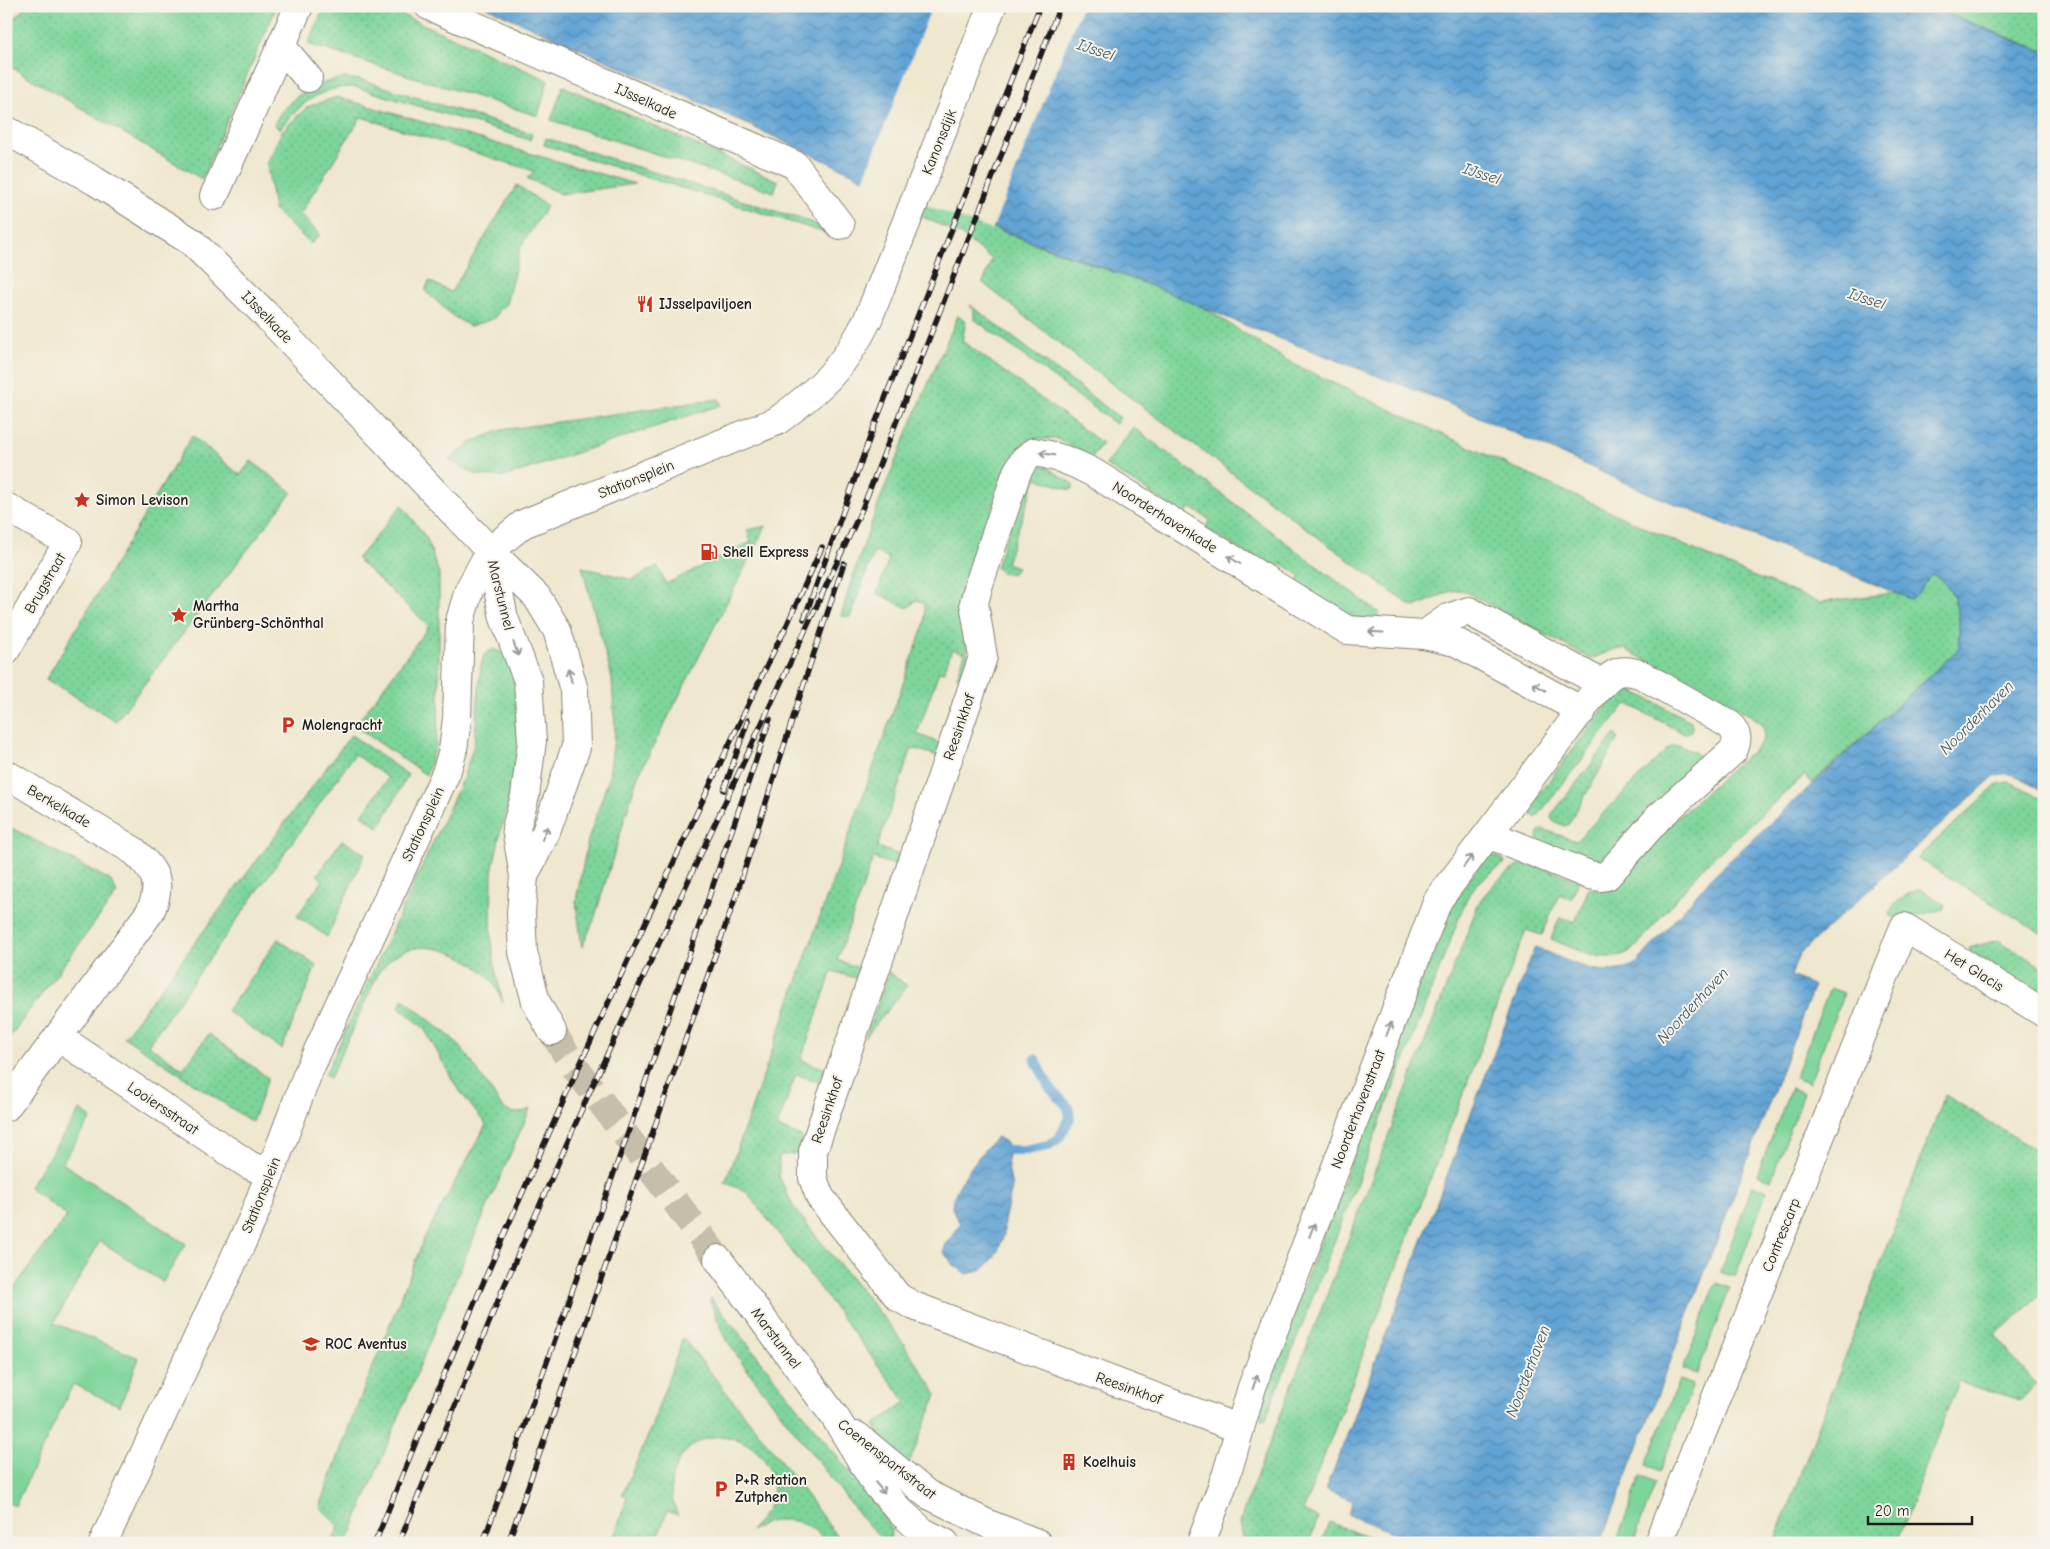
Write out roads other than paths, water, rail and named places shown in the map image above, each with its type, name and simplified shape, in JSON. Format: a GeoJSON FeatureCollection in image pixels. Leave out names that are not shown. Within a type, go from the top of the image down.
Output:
{"type":"FeatureCollection","features":[{"type":"Feature","properties":{"kind":"street"},"geometry":{"type":"LineString","coordinates":[[214,196],[299,6]]}},
{"type":"Feature","properties":{"kind":"street","name":"IJsselkade"},"geometry":{"type":"LineString","coordinates":[[429,6],[795,165],[840,225]]}},
{"type":"Feature","properties":{"kind":"street","name":"Kanonsdijk"},"geometry":{"type":"LineString","coordinates":[[885,277],[992,6]]}},
{"type":"Feature","properties":{"kind":"street"},"geometry":{"type":"LineString","coordinates":[[281,46],[308,78]]}},
{"type":"Feature","properties":{"kind":"street","name":"IJsselkade"},"geometry":{"type":"LineString","coordinates":[[6,130],[95,181],[192,242],[265,314],[490,551]]}},
{"type":"Feature","properties":{"kind":"street","name":"Stationsplein"},"geometry":{"type":"LineString","coordinates":[[103,1543],[253,1218],[309,1070],[446,773],[453,750],[457,719],[460,621],[469,590],[490,551],[523,524],[777,420],[811,396],[836,370],[855,346],[885,277]]}},
{"type":"Feature","properties":{"kind":"street","name":"Noorderhavenkade"},"geometry":{"type":"LineString","coordinates":[[979,584],[1018,472],[1024,460],[1034,452],[1053,454],[1092,472],[1347,630],[1424,635],[1456,642],[1582,711]]}},
{"type":"Feature","properties":{"kind":"street","name":"Brugstraat"},"geometry":{"type":"LineString","coordinates":[[6,507],[68,542],[6,650]]}},
{"type":"Feature","properties":{"kind":"street","name":"Marstunnel"},"geometry":{"type":"LineString","coordinates":[[490,551],[537,596],[557,630],[574,690],[576,747],[546,832],[524,876]]}},
{"type":"Feature","properties":{"kind":"street","name":"Marstunnel"},"geometry":{"type":"LineString","coordinates":[[490,551],[504,618],[528,681],[532,740],[525,796],[516,828],[524,876],[521,913],[523,952],[536,1002],[552,1031]]}},
{"type":"Feature","properties":{"kind":"street","name":"Reesinkhof"},"geometry":{"type":"LineString","coordinates":[[979,584],[974,602],[983,657],[812,1151],[813,1178],[820,1197],[898,1297],[914,1306],[1240,1429]]}},
{"type":"Feature","properties":{"kind":"street"},"geometry":{"type":"LineString","coordinates":[[1424,635],[1448,618],[1469,611],[1603,684]]}},
{"type":"Feature","properties":{"kind":"street"},"geometry":{"type":"LineString","coordinates":[[1488,834],[1589,875],[1607,876],[1659,817],[1733,751],[1737,741],[1736,732],[1730,726],[1640,674],[1628,671],[1615,673],[1603,684],[1582,711]]}},
{"type":"Feature","properties":{"kind":"street","name":"Noorderhavenstraat"},"geometry":{"type":"LineString","coordinates":[[1201,1543],[1227,1473],[1252,1387],[1438,900],[1582,711]]}},
{"type":"Feature","properties":{"kind":"street","name":"Berkelkade"},"geometry":{"type":"LineString","coordinates":[[6,774],[134,851],[148,864],[157,882],[157,896],[150,912],[58,1037]]}},
{"type":"Feature","properties":{"kind":"street","name":"Het Glacis"},"geometry":{"type":"LineString","coordinates":[[1904,927],[2044,1013]]}},
{"type":"Feature","properties":{"kind":"street","name":"Contrescarp"},"geometry":{"type":"LineString","coordinates":[[1658,1543],[1904,927]]}},
{"type":"Feature","properties":{"kind":"street"},"geometry":{"type":"LineString","coordinates":[[6,1107],[58,1037]]}},
{"type":"Feature","properties":{"kind":"street","name":"Looiersstraat"},"geometry":{"type":"LineString","coordinates":[[58,1037],[249,1166],[270,1174]]}},
{"type":"Feature","properties":{"kind":"street","name":"Marstunnel"},"geometry":{"type":"LineString","coordinates":[[718,1259],[835,1417]]}},
{"type":"Feature","properties":{"kind":"street","name":"Coenensparkstraat"},"geometry":{"type":"LineString","coordinates":[[835,1417],[875,1483],[928,1539],[962,1526],[988,1524]]}},
{"type":"Feature","properties":{"kind":"street","name":"Coenensparkstraat"},"geometry":{"type":"LineString","coordinates":[[835,1417],[882,1459],[927,1494],[988,1524],[1037,1543]]}},
{"type":"Feature","properties":{"kind":"water"},"geometry":{"type":"Polygon","coordinates":[[[484,6],[1927,6],[2044,52],[2044,792],[2013,775],[1999,774],[1993,777],[1799,954],[1791,976],[1814,986],[1601,1543],[1421,1543],[1348,1515],[1353,1501],[1326,1490],[1535,947],[1573,963],[1599,970],[1612,971],[1624,969],[1637,963],[1713,876],[1961,647],[1959,642],[1959,617],[1952,594],[1944,581],[1932,575],[1911,599],[1653,495],[1438,399],[1247,326],[1160,289],[864,179],[723,113],[484,6]]]}},
{"type":"Feature","properties":{"kind":"water"},"geometry":{"type":"Polygon","coordinates":[[[997,1137],[1005,1142],[1009,1150],[1007,1160],[1012,1188],[1004,1221],[1004,1234],[998,1251],[989,1264],[980,1271],[967,1274],[955,1266],[944,1253],[946,1244],[960,1223],[952,1208],[953,1199],[970,1169],[984,1150],[997,1137]]]}},
{"type":"Feature","properties":{"kind":"waterway"},"geometry":{"type":"LineString","coordinates":[[1009,1150],[1026,1150],[1049,1145],[1059,1138],[1070,1118],[1068,1107],[1049,1087],[1035,1059]]}},
{"type":"Feature","properties":{"kind":"tunnel"},"geometry":{"type":"LineString","coordinates":[[552,1031],[571,1062],[718,1259]]}},
{"type":"Feature","properties":{"kind":"railway"},"geometry":{"type":"LineString","coordinates":[[804,619],[873,429],[1040,6]]}},
{"type":"Feature","properties":{"kind":"railway"},"geometry":{"type":"LineString","coordinates":[[399,1543],[502,1291],[589,1093],[862,509],[1060,6]]}},
{"type":"Feature","properties":{"kind":"railway"},"geometry":{"type":"LineString","coordinates":[[781,638],[822,547]]}},
{"type":"Feature","properties":{"kind":"railway"},"geometry":{"type":"LineString","coordinates":[[508,1543],[737,893],[844,563]]}},
{"type":"Feature","properties":{"kind":"railway"},"geometry":{"type":"LineString","coordinates":[[375,1543],[470,1312],[571,1084],[783,632]]}},
{"type":"Feature","properties":{"kind":"railway"},"geometry":{"type":"LineString","coordinates":[[483,1543],[629,1130],[770,719]]}},
{"type":"Feature","properties":{"kind":"railway"},"geometry":{"type":"LineString","coordinates":[[724,790],[748,720]]}},
{"type":"Feature","properties":{"kind":"place","name":"IJsselpaviljoen"},"geometry":{"type":"Point","coordinates":[645,304]}},
{"type":"Feature","properties":{"kind":"place","name":"Simon Levison"},"geometry":{"type":"Point","coordinates":[82,500]}},
{"type":"Feature","properties":{"kind":"place","name":"Shell Express"},"geometry":{"type":"Point","coordinates":[709,552]}},
{"type":"Feature","properties":{"kind":"place","name":"Martha Grünberg-Schönthal"},"geometry":{"type":"Point","coordinates":[179,615]}},
{"type":"Feature","properties":{"kind":"place","name":"Molengracht"},"geometry":{"type":"Point","coordinates":[288,725]}},
{"type":"Feature","properties":{"kind":"place","name":"ROC Aventus"},"geometry":{"type":"Point","coordinates":[311,1344]}},
{"type":"Feature","properties":{"kind":"place","name":"Koelhuis"},"geometry":{"type":"Point","coordinates":[1069,1462]}},
{"type":"Feature","properties":{"kind":"place","name":"P+R station Zutphen"},"geometry":{"type":"Point","coordinates":[721,1489]}},
{"type":"Feature","properties":{"kind":"water label","name":"IJssel"},"geometry":{"type":"Point","coordinates":[1096,49]}},
{"type":"Feature","properties":{"kind":"water label","name":"IJssel"},"geometry":{"type":"Point","coordinates":[1482,173]}},
{"type":"Feature","properties":{"kind":"water label","name":"IJssel"},"geometry":{"type":"Point","coordinates":[1867,298]}},
{"type":"Feature","properties":{"kind":"water label","name":"Noorderhaven"},"geometry":{"type":"Point","coordinates":[1976,717]}},
{"type":"Feature","properties":{"kind":"water label","name":"Noorderhaven"},"geometry":{"type":"Point","coordinates":[1692,1005]}},
{"type":"Feature","properties":{"kind":"water label","name":"Noorderhaven"},"geometry":{"type":"Point","coordinates":[1527,1371]}}]}
